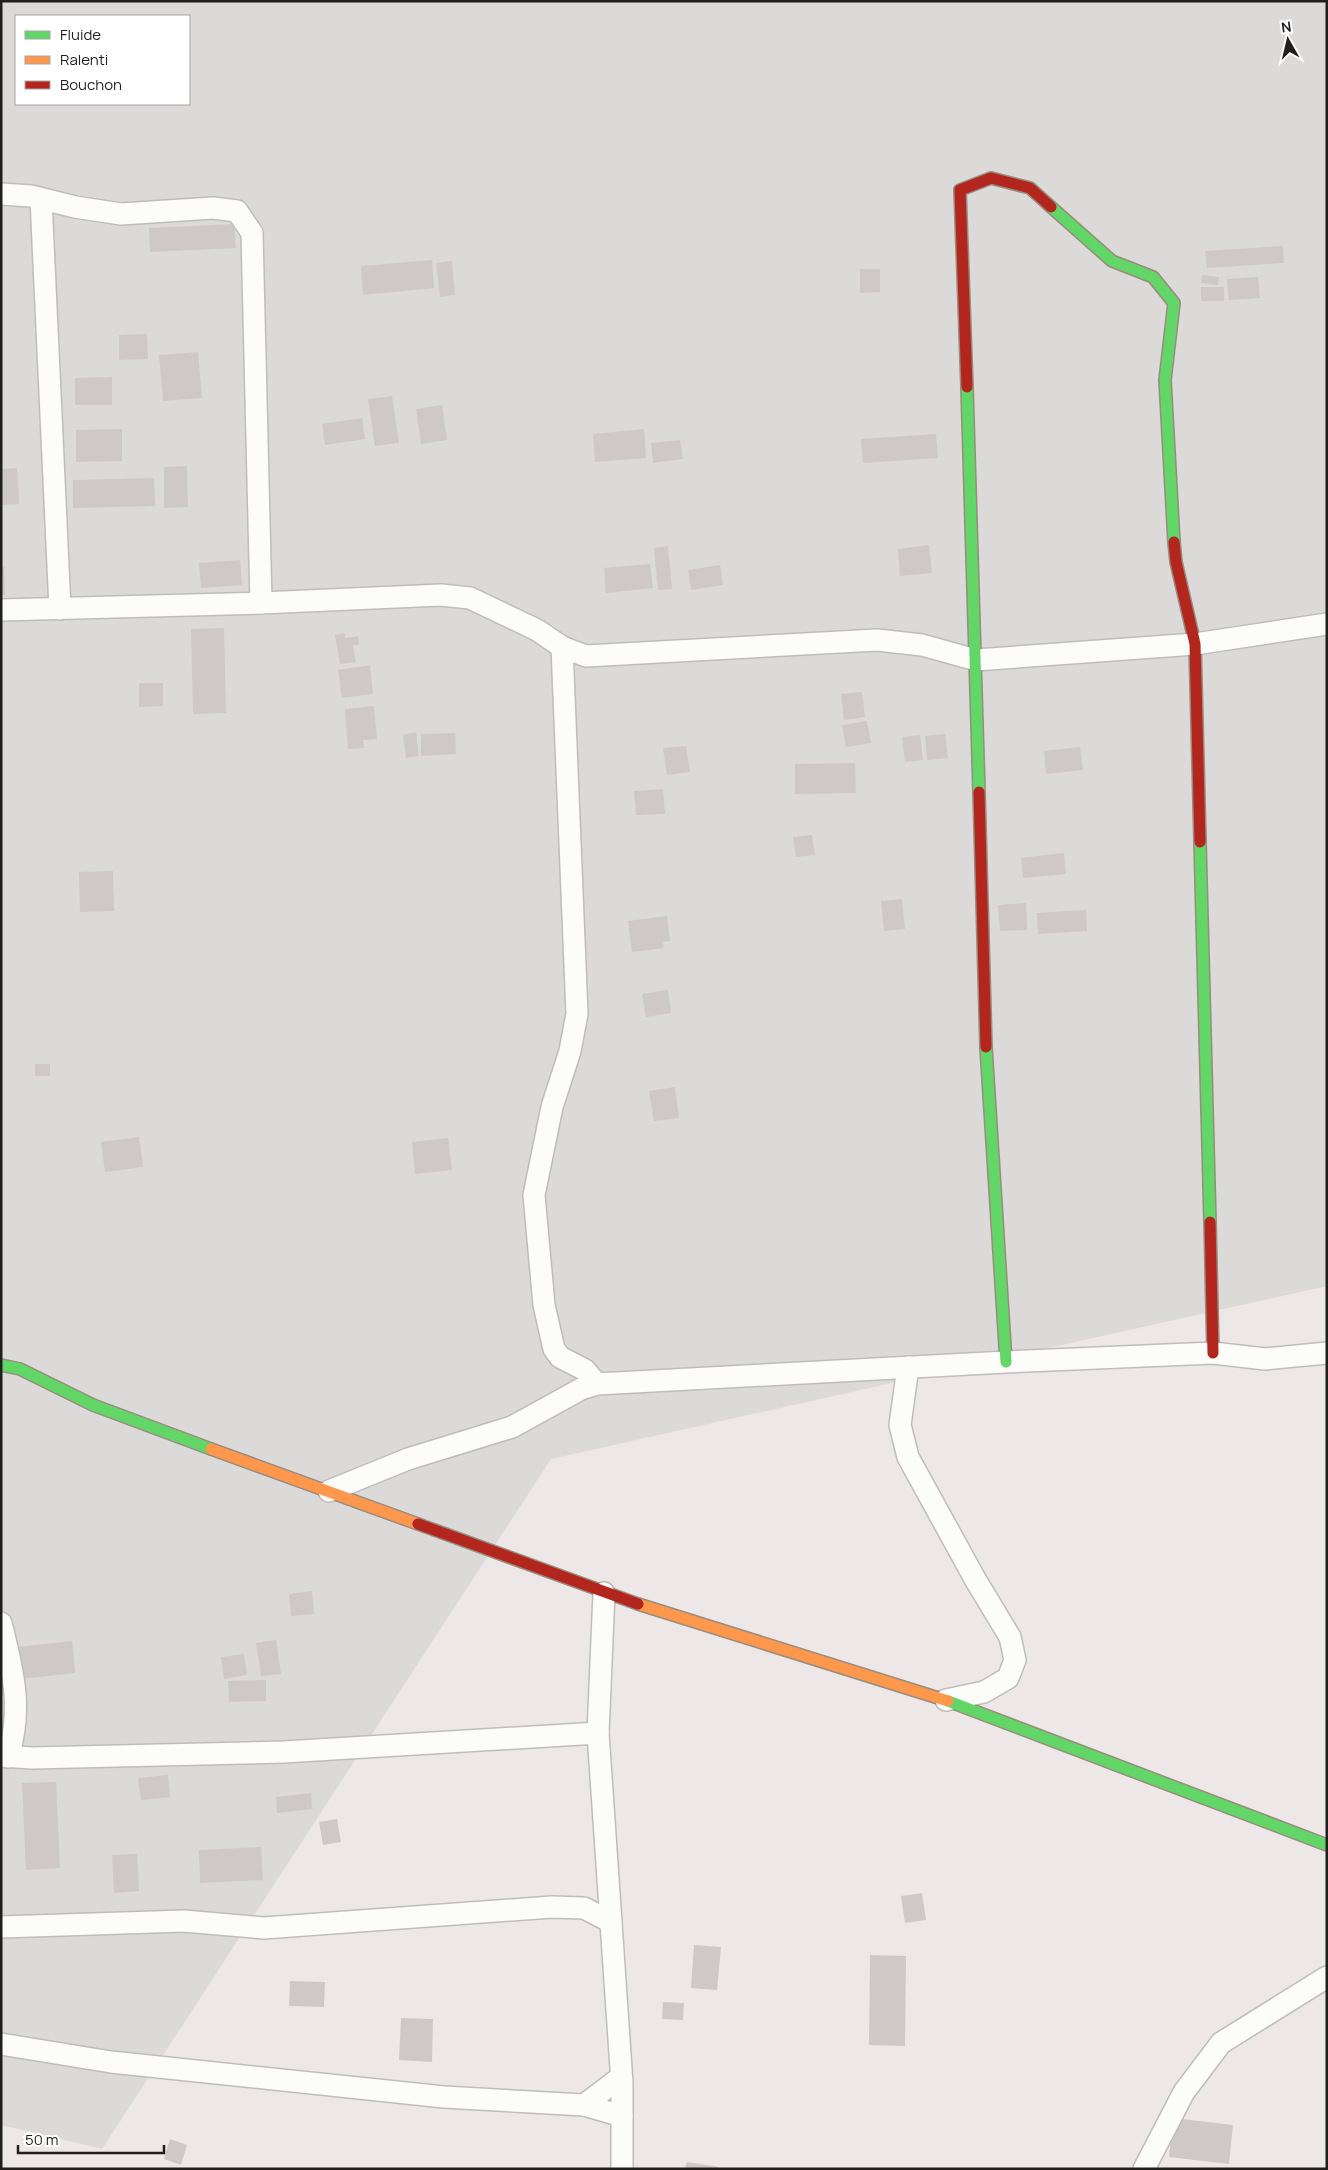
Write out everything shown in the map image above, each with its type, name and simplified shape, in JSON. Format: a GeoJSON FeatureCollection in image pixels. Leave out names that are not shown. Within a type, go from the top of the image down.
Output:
{"type":"FeatureCollection","features":[{"type":"Feature","properties":{"kind":"street"},"geometry":{"type":"LineString","coordinates":[[1006,1362],[984,1020],[976,660],[960,190],[991,178],[1030,188],[1112,262],[1152,277],[1174,303],[1165,380],[1172,523],[1176,562],[1195,644],[1213,1353]]}},
{"type":"Feature","properties":{"kind":"street"},"geometry":{"type":"LineString","coordinates":[[1,194],[41,199],[75,207],[121,214],[213,208],[238,211],[252,233],[261,603]]}},
{"type":"Feature","properties":{"kind":"street"},"geometry":{"type":"LineString","coordinates":[[41,199],[60,609]]}},
{"type":"Feature","properties":{"kind":"street"},"geometry":{"type":"LineString","coordinates":[[1,610],[261,603],[441,595],[470,598],[537,630],[562,647],[586,656],[878,640],[922,645],[976,660],[1195,644],[1327,624]]}},
{"type":"Feature","properties":{"kind":"street"},"geometry":{"type":"LineString","coordinates":[[562,647],[577,1014],[570,1051],[552,1107],[534,1195],[544,1305],[554,1349],[560,1357],[584,1370],[597,1384]]}},
{"type":"Feature","properties":{"kind":"street"},"geometry":{"type":"LineString","coordinates":[[329,1491],[408,1459],[512,1426],[581,1389],[597,1384],[1213,1353],[1265,1358],[1327,1353]]}},
{"type":"Feature","properties":{"kind":"street"},"geometry":{"type":"LineString","coordinates":[[1,1365],[20,1370],[93,1404],[604,1593],[946,1700],[1327,1845]]}},
{"type":"Feature","properties":{"kind":"street"},"geometry":{"type":"LineString","coordinates":[[908,1367],[900,1426],[908,1457],[975,1579],[1010,1637],[1015,1660],[1008,1678],[984,1692],[946,1700]]}},
{"type":"Feature","properties":{"kind":"street"},"geometry":{"type":"LineString","coordinates":[[604,1593],[598,1733],[622,2076],[622,2169]]}},
{"type":"Feature","properties":{"kind":"street"},"geometry":{"type":"LineString","coordinates":[[1,1623],[14,1676],[17,1709],[14,1739],[5,1756],[32,1758],[284,1752],[598,1733]]}},
{"type":"Feature","properties":{"kind":"street"},"geometry":{"type":"LineString","coordinates":[[1,1926],[184,1921],[264,1928],[552,1907],[584,1908],[611,1922]]}},
{"type":"Feature","properties":{"kind":"street"},"geometry":{"type":"LineString","coordinates":[[1144,2169],[1184,2092],[1221,2043],[1327,1977]]}},
{"type":"Feature","properties":{"kind":"street"},"geometry":{"type":"LineString","coordinates":[[1,2044],[111,2062],[444,2096],[584,2105],[622,2116]]}},
{"type":"Feature","properties":{"kind":"street"},"geometry":{"type":"LineString","coordinates":[[584,2105],[622,2076]]}},
{"type":"Feature","properties":{"kind":"shaded area"},"geometry":{"type":"Polygon","coordinates":[[[1,1],[1327,1],[1327,1286],[551,1459],[102,2149],[1,2125],[1,1]]]}},
{"type":"Feature","properties":{"kind":"building"},"geometry":{"type":"Polygon","coordinates":[[[234,224],[236,248],[150,252],[149,228],[234,224]]]}},
{"type":"Feature","properties":{"kind":"building"},"geometry":{"type":"Polygon","coordinates":[[[1283,246],[1284,263],[1207,268],[1205,251],[1283,246]]]}},
{"type":"Feature","properties":{"kind":"building"},"geometry":{"type":"Polygon","coordinates":[[[432,260],[434,288],[363,295],[361,266],[432,260]]]}},
{"type":"Feature","properties":{"kind":"building"},"geometry":{"type":"Polygon","coordinates":[[[452,261],[455,295],[440,297],[436,263],[452,261]]]}},
{"type":"Feature","properties":{"kind":"building"},"geometry":{"type":"Polygon","coordinates":[[[860,269],[880,269],[880,292],[860,293],[860,269]]]}},
{"type":"Feature","properties":{"kind":"building"},"geometry":{"type":"Polygon","coordinates":[[[1202,275],[1219,277],[1218,285],[1201,283],[1202,275]]]}},
{"type":"Feature","properties":{"kind":"building"},"geometry":{"type":"Polygon","coordinates":[[[1258,277],[1260,298],[1229,300],[1227,279],[1258,277]]]}},
{"type":"Feature","properties":{"kind":"building"},"geometry":{"type":"Polygon","coordinates":[[[1201,287],[1224,287],[1224,301],[1201,301],[1201,287]]]}},
{"type":"Feature","properties":{"kind":"building"},"geometry":{"type":"Polygon","coordinates":[[[147,334],[148,359],[119,360],[119,335],[147,334]]]}},
{"type":"Feature","properties":{"kind":"building"},"geometry":{"type":"Polygon","coordinates":[[[198,352],[202,398],[163,401],[159,355],[198,352]]]}},
{"type":"Feature","properties":{"kind":"building"},"geometry":{"type":"Polygon","coordinates":[[[112,377],[112,405],[75,405],[75,378],[112,377]]]}},
{"type":"Feature","properties":{"kind":"building"},"geometry":{"type":"Polygon","coordinates":[[[392,396],[399,443],[375,446],[368,399],[392,396]]]}},
{"type":"Feature","properties":{"kind":"building"},"geometry":{"type":"Polygon","coordinates":[[[442,405],[447,440],[421,444],[416,409],[442,405]]]}},
{"type":"Feature","properties":{"kind":"building"},"geometry":{"type":"Polygon","coordinates":[[[362,418],[365,439],[325,445],[322,424],[362,418]]]}},
{"type":"Feature","properties":{"kind":"building"},"geometry":{"type":"Polygon","coordinates":[[[122,429],[122,461],[76,462],[76,430],[122,429]]]}},
{"type":"Feature","properties":{"kind":"building"},"geometry":{"type":"Polygon","coordinates":[[[644,429],[646,458],[595,462],[593,434],[644,429]]]}},
{"type":"Feature","properties":{"kind":"building"},"geometry":{"type":"Polygon","coordinates":[[[936,434],[938,458],[863,463],[861,439],[936,434]]]}},
{"type":"Feature","properties":{"kind":"building"},"geometry":{"type":"Polygon","coordinates":[[[680,440],[683,459],[653,463],[651,443],[680,440]]]}},
{"type":"Feature","properties":{"kind":"building"},"geometry":{"type":"Polygon","coordinates":[[[187,466],[188,507],[164,508],[164,467],[187,466]]]}},
{"type":"Feature","properties":{"kind":"building"},"geometry":{"type":"Polygon","coordinates":[[[17,468],[19,504],[1,505],[1,469],[17,468]]]}},
{"type":"Feature","properties":{"kind":"building"},"geometry":{"type":"Polygon","coordinates":[[[154,478],[155,506],[73,508],[73,480],[154,478]]]}},
{"type":"Feature","properties":{"kind":"building"},"geometry":{"type":"Polygon","coordinates":[[[929,545],[932,573],[900,576],[898,549],[929,545]]]}},
{"type":"Feature","properties":{"kind":"building"},"geometry":{"type":"Polygon","coordinates":[[[668,546],[672,589],[658,590],[654,548],[668,546]]]}},
{"type":"Feature","properties":{"kind":"building"},"geometry":{"type":"Polygon","coordinates":[[[240,560],[242,585],[201,588],[199,563],[240,560]]]}},
{"type":"Feature","properties":{"kind":"building"},"geometry":{"type":"Polygon","coordinates":[[[650,564],[653,588],[606,593],[604,568],[650,564]]]}},
{"type":"Feature","properties":{"kind":"building"},"geometry":{"type":"Polygon","coordinates":[[[720,565],[723,585],[691,590],[688,570],[720,565]]]}},
{"type":"Feature","properties":{"kind":"building"},"geometry":{"type":"Polygon","coordinates":[[[1,567],[4,567],[5,595],[1,595],[1,567]]]}},
{"type":"Feature","properties":{"kind":"building"},"geometry":{"type":"Polygon","coordinates":[[[224,628],[226,713],[193,714],[191,629],[224,628]]]}},
{"type":"Feature","properties":{"kind":"building"},"geometry":{"type":"Polygon","coordinates":[[[345,633],[345,638],[358,636],[359,645],[353,645],[356,662],[340,664],[335,635],[345,633]]]}},
{"type":"Feature","properties":{"kind":"building"},"geometry":{"type":"Polygon","coordinates":[[[370,665],[373,694],[342,698],[338,670],[370,665]]]}},
{"type":"Feature","properties":{"kind":"building"},"geometry":{"type":"Polygon","coordinates":[[[139,683],[163,683],[163,706],[139,707],[139,683]]]}},
{"type":"Feature","properties":{"kind":"building"},"geometry":{"type":"Polygon","coordinates":[[[862,692],[865,717],[844,720],[841,694],[862,692]]]}},
{"type":"Feature","properties":{"kind":"building"},"geometry":{"type":"Polygon","coordinates":[[[374,706],[377,739],[363,740],[364,748],[348,749],[345,709],[374,706]]]}},
{"type":"Feature","properties":{"kind":"building"},"geometry":{"type":"Polygon","coordinates":[[[867,721],[871,743],[846,747],[842,725],[867,721]]]}},
{"type":"Feature","properties":{"kind":"building"},"geometry":{"type":"Polygon","coordinates":[[[416,732],[419,756],[406,758],[403,735],[416,732]]]}},
{"type":"Feature","properties":{"kind":"building"},"geometry":{"type":"Polygon","coordinates":[[[455,733],[456,754],[421,756],[421,734],[455,733]]]}},
{"type":"Feature","properties":{"kind":"building"},"geometry":{"type":"Polygon","coordinates":[[[945,734],[948,758],[927,760],[925,736],[945,734]]]}},
{"type":"Feature","properties":{"kind":"building"},"geometry":{"type":"Polygon","coordinates":[[[920,735],[923,760],[905,762],[902,737],[920,735]]]}},
{"type":"Feature","properties":{"kind":"building"},"geometry":{"type":"Polygon","coordinates":[[[686,746],[690,772],[667,775],[663,748],[686,746]]]}},
{"type":"Feature","properties":{"kind":"building"},"geometry":{"type":"Polygon","coordinates":[[[1080,747],[1083,770],[1046,774],[1044,751],[1080,747]]]}},
{"type":"Feature","properties":{"kind":"building"},"geometry":{"type":"Polygon","coordinates":[[[855,763],[856,793],[795,794],[795,764],[855,763]]]}},
{"type":"Feature","properties":{"kind":"building"},"geometry":{"type":"Polygon","coordinates":[[[663,789],[665,814],[636,815],[634,791],[663,789]]]}},
{"type":"Feature","properties":{"kind":"building"},"geometry":{"type":"Polygon","coordinates":[[[812,835],[815,855],[796,857],[793,837],[812,835]]]}},
{"type":"Feature","properties":{"kind":"building"},"geometry":{"type":"Polygon","coordinates":[[[1064,853],[1066,874],[1023,878],[1021,858],[1064,853]]]}},
{"type":"Feature","properties":{"kind":"building"},"geometry":{"type":"Polygon","coordinates":[[[113,871],[114,911],[80,912],[79,872],[113,871]]]}},
{"type":"Feature","properties":{"kind":"building"},"geometry":{"type":"Polygon","coordinates":[[[902,899],[905,929],[884,931],[881,901],[902,899]]]}},
{"type":"Feature","properties":{"kind":"building"},"geometry":{"type":"Polygon","coordinates":[[[1026,903],[1027,930],[1000,931],[998,905],[1026,903]]]}},
{"type":"Feature","properties":{"kind":"building"},"geometry":{"type":"Polygon","coordinates":[[[1086,910],[1087,931],[1038,934],[1037,913],[1086,910]]]}},
{"type":"Feature","properties":{"kind":"building"},"geometry":{"type":"Polygon","coordinates":[[[667,916],[670,941],[663,942],[664,948],[632,952],[628,921],[667,916]]]}},
{"type":"Feature","properties":{"kind":"building"},"geometry":{"type":"Polygon","coordinates":[[[668,990],[671,1013],[646,1017],[642,994],[668,990]]]}},
{"type":"Feature","properties":{"kind":"building"},"geometry":{"type":"Polygon","coordinates":[[[35,1064],[50,1064],[50,1076],[35,1076],[35,1064]]]}},
{"type":"Feature","properties":{"kind":"building"},"geometry":{"type":"Polygon","coordinates":[[[675,1087],[679,1118],[654,1121],[649,1091],[675,1087]]]}},
{"type":"Feature","properties":{"kind":"building"},"geometry":{"type":"Polygon","coordinates":[[[139,1137],[143,1167],[105,1172],[101,1142],[139,1137]]]}},
{"type":"Feature","properties":{"kind":"building"},"geometry":{"type":"Polygon","coordinates":[[[448,1138],[452,1170],[415,1174],[412,1142],[448,1138]]]}},
{"type":"Feature","properties":{"kind":"building"},"geometry":{"type":"Polygon","coordinates":[[[312,1591],[314,1614],[291,1616],[289,1594],[312,1591]]]}},
{"type":"Feature","properties":{"kind":"building"},"geometry":{"type":"Polygon","coordinates":[[[276,1640],[281,1674],[261,1676],[256,1643],[276,1640]]]}},
{"type":"Feature","properties":{"kind":"building"},"geometry":{"type":"Polygon","coordinates":[[[72,1641],[75,1673],[21,1679],[17,1647],[72,1641]]]}},
{"type":"Feature","properties":{"kind":"building"},"geometry":{"type":"Polygon","coordinates":[[[244,1654],[247,1675],[224,1679],[221,1657],[244,1654]]]}},
{"type":"Feature","properties":{"kind":"building"},"geometry":{"type":"Polygon","coordinates":[[[266,1680],[266,1701],[229,1702],[228,1681],[266,1680]]]}},
{"type":"Feature","properties":{"kind":"building"},"geometry":{"type":"Polygon","coordinates":[[[168,1775],[170,1797],[141,1800],[138,1778],[168,1775]]]}},
{"type":"Feature","properties":{"kind":"building"},"geometry":{"type":"Polygon","coordinates":[[[56,1782],[60,1868],[26,1870],[22,1783],[56,1782]]]}},
{"type":"Feature","properties":{"kind":"building"},"geometry":{"type":"Polygon","coordinates":[[[311,1793],[312,1809],[277,1813],[276,1797],[311,1793]]]}},
{"type":"Feature","properties":{"kind":"building"},"geometry":{"type":"Polygon","coordinates":[[[337,1819],[341,1842],[323,1845],[319,1822],[337,1819]]]}},
{"type":"Feature","properties":{"kind":"building"},"geometry":{"type":"Polygon","coordinates":[[[261,1847],[263,1880],[200,1883],[199,1850],[261,1847]]]}},
{"type":"Feature","properties":{"kind":"building"},"geometry":{"type":"Polygon","coordinates":[[[137,1854],[139,1891],[114,1893],[112,1855],[137,1854]]]}},
{"type":"Feature","properties":{"kind":"building"},"geometry":{"type":"Polygon","coordinates":[[[922,1893],[926,1920],[905,1923],[901,1896],[922,1893]]]}},
{"type":"Feature","properties":{"kind":"building"},"geometry":{"type":"Polygon","coordinates":[[[694,1945],[721,1947],[717,1990],[691,1988],[694,1945]]]}},
{"type":"Feature","properties":{"kind":"building"},"geometry":{"type":"Polygon","coordinates":[[[870,1955],[906,1956],[905,2046],[869,2045],[870,1955]]]}},
{"type":"Feature","properties":{"kind":"building"},"geometry":{"type":"Polygon","coordinates":[[[290,1981],[325,1982],[324,2007],[289,2006],[290,1981]]]}},
{"type":"Feature","properties":{"kind":"building"},"geometry":{"type":"Polygon","coordinates":[[[663,2002],[684,2003],[683,2020],[662,2019],[663,2002]]]}},
{"type":"Feature","properties":{"kind":"building"},"geometry":{"type":"Polygon","coordinates":[[[401,2018],[433,2019],[432,2062],[399,2060],[401,2018]]]}},
{"type":"Feature","properties":{"kind":"building"},"geometry":{"type":"Polygon","coordinates":[[[1173,2118],[1233,2125],[1229,2164],[1169,2157],[1173,2118]]]}},
{"type":"Feature","properties":{"kind":"building"},"geometry":{"type":"Polygon","coordinates":[[[170,2139],[187,2145],[181,2165],[164,2159],[170,2139]]]}},
{"type":"Feature","properties":{"kind":"building"},"geometry":{"type":"Polygon","coordinates":[[[687,2162],[718,2167],[718,2169],[685,2169],[687,2162]]]}},
{"type":"Feature","properties":{"kind":"traffic: fast"},"geometry":{"type":"LineString","coordinates":[[1051,207],[1112,261],[1153,277],[1174,303],[1165,380],[1174,542]]}},
{"type":"Feature","properties":{"kind":"traffic: fast"},"geometry":{"type":"LineString","coordinates":[[967,387],[979,792]]}},
{"type":"Feature","properties":{"kind":"traffic: fast"},"geometry":{"type":"LineString","coordinates":[[1200,842],[1210,1222]]}},
{"type":"Feature","properties":{"kind":"traffic: fast"},"geometry":{"type":"LineString","coordinates":[[986,1047],[1006,1362]]}},
{"type":"Feature","properties":{"kind":"traffic: fast"},"geometry":{"type":"LineString","coordinates":[[1,1365],[20,1369],[93,1405],[211,1449]]}},
{"type":"Feature","properties":{"kind":"traffic: fast"},"geometry":{"type":"LineString","coordinates":[[948,1701],[1327,1845]]}},
{"type":"Feature","properties":{"kind":"traffic: slow"},"geometry":{"type":"LineString","coordinates":[[211,1449],[418,1524]]}},
{"type":"Feature","properties":{"kind":"traffic: slow"},"geometry":{"type":"LineString","coordinates":[[638,1604],[948,1701]]}},
{"type":"Feature","properties":{"kind":"traffic: jam"},"geometry":{"type":"LineString","coordinates":[[967,387],[960,190],[991,178],[1030,188],[1051,207]]}},
{"type":"Feature","properties":{"kind":"traffic: jam"},"geometry":{"type":"LineString","coordinates":[[1174,542],[1176,562],[1195,644],[1200,842]]}},
{"type":"Feature","properties":{"kind":"traffic: jam"},"geometry":{"type":"LineString","coordinates":[[979,792],[986,1047]]}},
{"type":"Feature","properties":{"kind":"traffic: jam"},"geometry":{"type":"LineString","coordinates":[[1210,1222],[1213,1353]]}},
{"type":"Feature","properties":{"kind":"traffic: jam"},"geometry":{"type":"LineString","coordinates":[[418,1524],[638,1604]]}}]}
